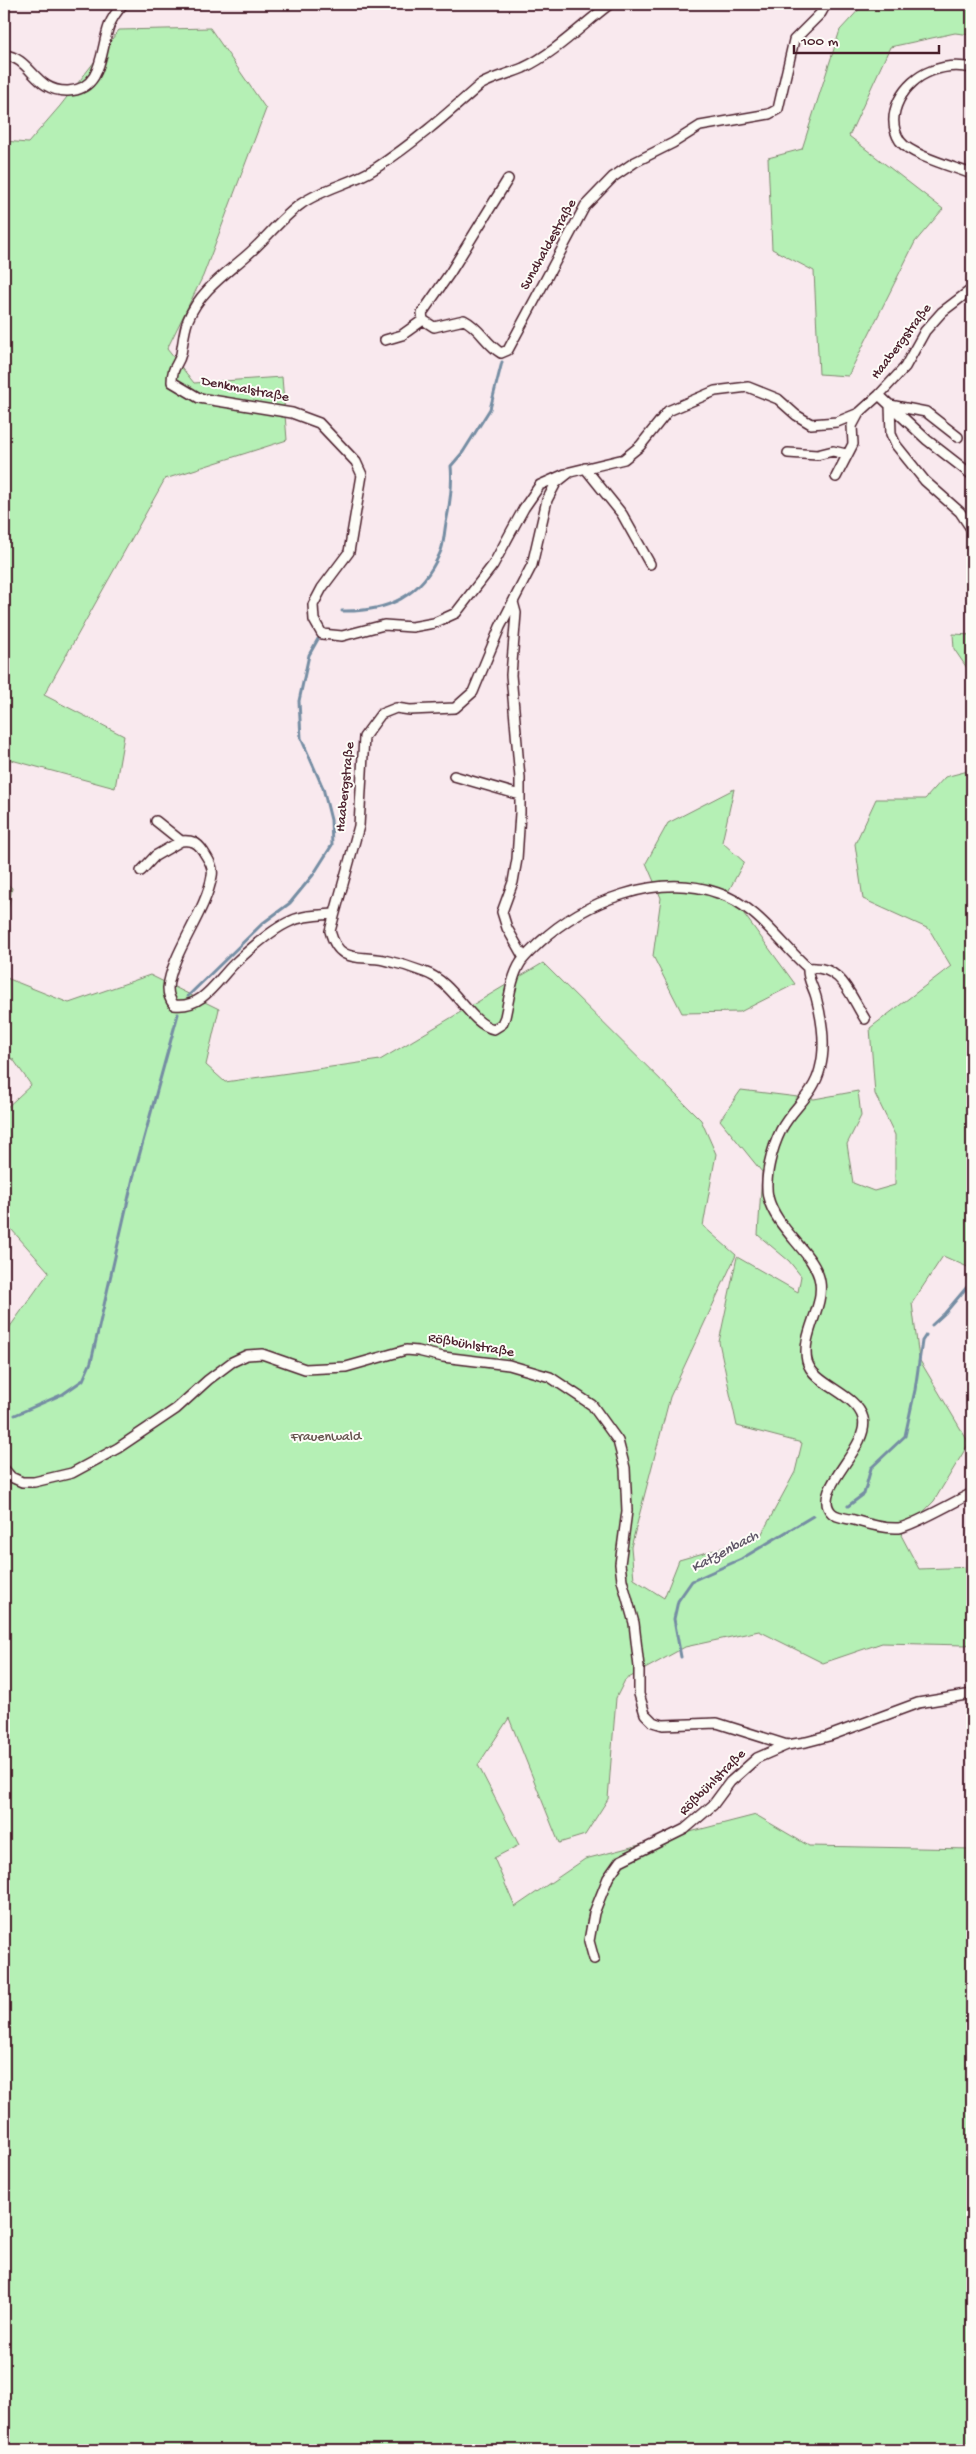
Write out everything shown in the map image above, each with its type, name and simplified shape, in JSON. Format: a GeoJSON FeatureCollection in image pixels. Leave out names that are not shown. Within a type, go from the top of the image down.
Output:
{"type":"FeatureCollection","features":[{"type":"Feature","properties":{"kind":"street"},"geometry":{"type":"LineString","coordinates":[[4,55],[12,56],[24,64],[33,76],[46,87],[59,91],[76,90],[89,84],[99,70],[108,27],[114,15],[123,4]]}},
{"type":"Feature","properties":{"kind":"street","name":"Denkmalstraße"},"geometry":{"type":"LineString","coordinates":[[570,472],[556,476],[540,485],[524,508],[493,564],[456,613],[434,623],[412,627],[384,625],[342,636],[322,634],[314,620],[313,605],[349,552],[362,476],[356,462],[319,423],[292,413],[218,399],[199,398],[172,382],[172,369],[180,357],[187,322],[194,307],[206,292],[233,265],[246,257],[282,218],[302,203],[354,181],[377,167],[480,85],[493,77],[523,68],[545,55],[610,4]]}},
{"type":"Feature","properties":{"kind":"street","name":"Sundhaldestraße"},"geometry":{"type":"LineString","coordinates":[[423,320],[434,327],[464,320],[475,326],[491,347],[501,352],[508,350],[585,206],[600,190],[635,162],[673,143],[700,126],[769,114],[778,109],[794,40],[821,13],[826,4]]}},
{"type":"Feature","properties":{"kind":"street"},"geometry":{"type":"LineString","coordinates":[[972,68],[959,66],[930,71],[910,85],[896,104],[893,124],[900,142],[912,153],[972,174]]}},
{"type":"Feature","properties":{"kind":"street"},"geometry":{"type":"LineString","coordinates":[[385,340],[402,335],[423,320],[422,313],[425,306],[450,273],[508,179]]}},
{"type":"Feature","properties":{"kind":"street","name":"Haabergstraße"},"geometry":{"type":"LineString","coordinates":[[524,958],[515,975],[505,1017],[502,1024],[494,1029],[483,1024],[448,985],[436,977],[404,965],[381,960],[352,958],[343,954],[333,942],[330,931],[333,914],[338,904],[359,826],[364,737],[381,714],[396,708],[410,710],[455,708],[473,692],[513,602],[532,565],[547,500],[556,483],[570,472],[624,459],[640,446],[668,411],[715,391],[748,387],[778,399],[796,416],[811,424],[837,422],[859,413],[905,367],[926,331],[942,312],[972,289]]}},
{"type":"Feature","properties":{"kind":"street","name":"Haabergstraße"},"geometry":{"type":"LineString","coordinates":[[879,395],[927,440],[972,475]]}},
{"type":"Feature","properties":{"kind":"street"},"geometry":{"type":"LineString","coordinates":[[958,437],[926,412],[890,405],[891,434],[896,445],[925,481],[960,512],[972,530]]}},
{"type":"Feature","properties":{"kind":"street"},"geometry":{"type":"LineString","coordinates":[[836,477],[846,454],[853,444],[852,426],[859,413]]}},
{"type":"Feature","properties":{"kind":"street"},"geometry":{"type":"LineString","coordinates":[[788,453],[817,455],[833,451],[846,454]]}},
{"type":"Feature","properties":{"kind":"street"},"geometry":{"type":"LineString","coordinates":[[585,468],[622,514],[650,564]]}},
{"type":"Feature","properties":{"kind":"street"},"geometry":{"type":"LineString","coordinates":[[513,602],[516,613],[512,690],[520,795],[517,859],[513,882],[502,912],[507,928],[524,958],[558,926],[601,903],[649,889],[694,887],[720,893],[752,913],[808,968],[820,967],[832,971],[852,996],[864,1019]]}},
{"type":"Feature","properties":{"kind":"street"},"geometry":{"type":"LineString","coordinates":[[454,776],[520,795]]}},
{"type":"Feature","properties":{"kind":"street"},"geometry":{"type":"LineString","coordinates":[[156,821],[181,841]]}},
{"type":"Feature","properties":{"kind":"street"},"geometry":{"type":"LineString","coordinates":[[141,872],[155,856],[181,841],[190,840],[198,844],[211,864],[213,875],[192,930],[171,973],[168,990],[170,1000],[174,1005],[184,1007],[194,1003],[217,984],[234,963],[290,921],[311,915],[333,914]]}},
{"type":"Feature","properties":{"kind":"street"},"geometry":{"type":"LineString","coordinates":[[808,968],[807,976],[816,996],[824,1053],[816,1083],[781,1129],[767,1180],[768,1197],[776,1216],[815,1265],[820,1283],[807,1344],[807,1362],[818,1376],[855,1404],[863,1419],[860,1444],[849,1457],[826,1495],[828,1509],[834,1516],[864,1523],[900,1528],[972,1493]]}},
{"type":"Feature","properties":{"kind":"street","name":"Rößbühlstraße"},"geometry":{"type":"LineString","coordinates":[[4,1469],[11,1477],[22,1482],[34,1482],[72,1473],[118,1448],[176,1409],[208,1380],[232,1362],[247,1355],[262,1354],[305,1370],[346,1367],[406,1350],[443,1357],[509,1365],[550,1378],[592,1405],[618,1441],[625,1468],[627,1511],[620,1564],[622,1580],[634,1622],[639,1667],[639,1694],[645,1714],[653,1722],[663,1725],[717,1724],[786,1745]]}},
{"type":"Feature","properties":{"kind":"street","name":"Rößbühlstraße"},"geometry":{"type":"LineString","coordinates":[[594,1959],[589,1941],[594,1913],[608,1878],[620,1861],[685,1829],[713,1805],[730,1782],[757,1758],[786,1745],[829,1736],[918,1703],[972,1694]]}},
{"type":"Feature","properties":{"kind":"green space"},"geometry":{"type":"Polygon","coordinates":[[[864,4],[972,4],[972,35],[955,33],[890,47],[849,136],[943,209],[915,242],[848,376],[819,374],[814,271],[772,249],[768,158],[802,149],[840,30],[864,4]]]}},
{"type":"Feature","properties":{"kind":"green space"},"geometry":{"type":"Polygon","coordinates":[[[210,28],[266,109],[203,276],[167,349],[194,383],[282,377],[287,440],[165,479],[44,695],[124,736],[115,788],[4,758],[4,141],[28,143],[60,106],[119,30],[210,28]]]}},
{"type":"Feature","properties":{"kind":"green space"},"geometry":{"type":"Polygon","coordinates":[[[953,634],[972,635],[972,672],[969,671],[954,649],[953,634]]]}},
{"type":"Feature","properties":{"kind":"green space","name":"Frauenwald"},"geometry":{"type":"Polygon","coordinates":[[[972,770],[972,1269],[943,1256],[912,1303],[919,1359],[969,1443],[934,1501],[901,1535],[919,1569],[972,1567],[972,1644],[882,1643],[823,1663],[759,1631],[685,1647],[625,1680],[616,1698],[608,1799],[585,1835],[559,1843],[509,1718],[478,1765],[519,1845],[494,1858],[515,1907],[585,1859],[756,1815],[809,1846],[972,1849],[972,2450],[4,2450],[4,1335],[49,1272],[4,1221],[4,1110],[31,1085],[13,1059],[4,1057],[4,977],[69,1003],[150,975],[219,1009],[206,1065],[225,1082],[380,1060],[543,963],[701,1120],[716,1154],[703,1226],[736,1255],[670,1397],[631,1547],[634,1579],[664,1598],[679,1560],[760,1537],[795,1472],[802,1443],[737,1426],[719,1342],[737,1257],[798,1292],[801,1276],[789,1261],[758,1235],[762,1172],[720,1120],[741,1090],[814,1099],[858,1091],[861,1116],[847,1144],[853,1183],[874,1191],[895,1185],[895,1135],[875,1094],[870,1028],[951,966],[929,929],[863,899],[855,844],[876,799],[925,799],[945,777],[972,770]]]}},
{"type":"Feature","properties":{"kind":"green space"},"geometry":{"type":"Polygon","coordinates":[[[734,789],[722,842],[744,862],[728,892],[795,984],[740,1012],[682,1013],[653,956],[661,898],[646,863],[668,823],[734,789]]]}},
{"type":"Feature","properties":{"kind":"green space"},"geometry":{"type":"Polygon","coordinates":[[[4,881],[12,888],[4,932],[4,881]]]}},
{"type":"Feature","properties":{"kind":"waterway"},"geometry":{"type":"LineString","coordinates":[[342,611],[374,609],[401,599],[413,591],[432,568],[443,543],[451,495],[451,466],[463,452],[490,409],[502,362]]}},
{"type":"Feature","properties":{"kind":"waterway"},"geometry":{"type":"LineString","coordinates":[[188,996],[263,923],[290,903],[313,875],[332,845],[331,820],[323,788],[301,738],[299,701],[309,655],[318,639]]}},
{"type":"Feature","properties":{"kind":"waterway"},"geometry":{"type":"LineString","coordinates":[[15,1415],[63,1394],[83,1380],[91,1362],[133,1178],[178,1014]]}},
{"type":"Feature","properties":{"kind":"waterway","name":"Katzenbach"},"geometry":{"type":"LineString","coordinates":[[932,1325],[945,1313],[972,1281]]}},
{"type":"Feature","properties":{"kind":"waterway","name":"Katzenbach"},"geometry":{"type":"LineString","coordinates":[[848,1506],[864,1494],[871,1468],[905,1436],[915,1390],[922,1341],[926,1335]]}},
{"type":"Feature","properties":{"kind":"waterway","name":"Katzenbach"},"geometry":{"type":"LineString","coordinates":[[681,1657],[674,1619],[678,1601],[692,1581],[741,1559],[813,1516]]}}]}
